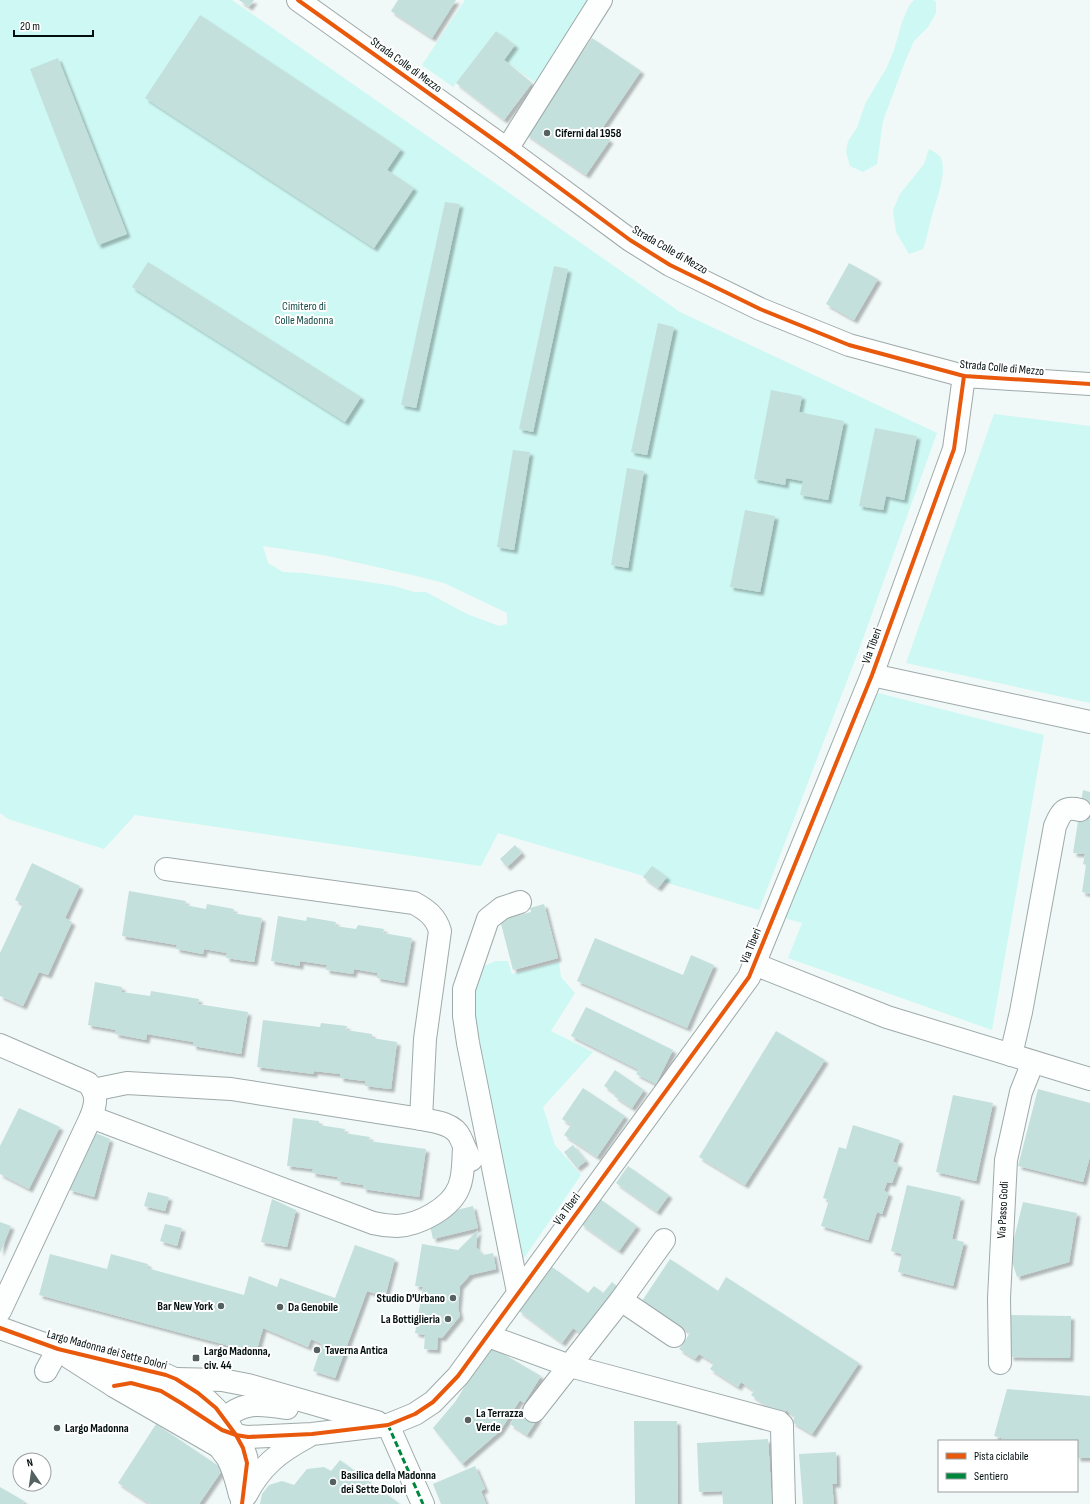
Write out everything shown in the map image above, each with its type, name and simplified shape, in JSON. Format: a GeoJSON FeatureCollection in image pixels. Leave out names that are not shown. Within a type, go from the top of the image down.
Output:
{"type":"FeatureCollection","features":[{"type":"Feature","properties":{"kind":"street","name":"Strada Colle di Mezzo"},"geometry":{"type":"LineString","coordinates":[[298,0],[507,149],[630,240],[670,265],[760,309],[849,345],[964,376],[1090,384]]}},
{"type":"Feature","properties":{"kind":"street"},"geometry":{"type":"LineString","coordinates":[[507,149],[601,0]]}},
{"type":"Feature","properties":{"kind":"street","name":"Via Tiberi"},"geometry":{"type":"LineString","coordinates":[[388,1425],[415,1414],[433,1402],[458,1376],[749,977],[872,675],[954,449],[964,376]]}},
{"type":"Feature","properties":{"kind":"street"},"geometry":{"type":"LineString","coordinates":[[872,675],[1090,722]]}},
{"type":"Feature","properties":{"kind":"street"},"geometry":{"type":"LineString","coordinates":[[1011,1055],[1023,1004],[1055,826],[1064,810],[1071,808],[1080,810]]}},
{"type":"Feature","properties":{"kind":"street"},"geometry":{"type":"LineString","coordinates":[[166,869],[414,903],[431,914],[438,923],[440,931],[425,1039],[420,1119]]}},
{"type":"Feature","properties":{"kind":"street"},"geometry":{"type":"LineString","coordinates":[[518,1292],[468,1043],[464,1016],[464,989],[488,919],[502,908],[520,902]]}},
{"type":"Feature","properties":{"kind":"street"},"geometry":{"type":"LineString","coordinates":[[754,964],[887,1017],[1090,1079]]}},
{"type":"Feature","properties":{"kind":"street"},"geometry":{"type":"LineString","coordinates":[[0,1045],[88,1083],[93,1090],[95,1104],[91,1117],[0,1311]]}},
{"type":"Feature","properties":{"kind":"street","name":"Via Passo Godi"},"geometry":{"type":"LineString","coordinates":[[1000,1363],[999,1298],[1006,1160],[1021,1092],[1033,1062]]}},
{"type":"Feature","properties":{"kind":"street"},"geometry":{"type":"LineString","coordinates":[[93,1090],[127,1083],[231,1089],[440,1122],[452,1128],[460,1135],[464,1148],[501,1207]]}},
{"type":"Feature","properties":{"kind":"street"},"geometry":{"type":"LineString","coordinates":[[91,1117],[372,1223],[389,1226],[398,1226],[416,1222],[449,1204],[460,1186],[464,1148]]}},
{"type":"Feature","properties":{"kind":"street"},"geometry":{"type":"LineString","coordinates":[[534,1411],[621,1300],[664,1240]]}},
{"type":"Feature","properties":{"kind":"street"},"geometry":{"type":"LineString","coordinates":[[621,1300],[674,1336]]}},
{"type":"Feature","properties":{"kind":"street","name":"Largo Madonna dei Sette Dolori"},"geometry":{"type":"LineString","coordinates":[[0,1328],[58,1349],[166,1375],[176,1379],[198,1393],[216,1408],[224,1432],[243,1448],[247,1463],[242,1504]]}},
{"type":"Feature","properties":{"kind":"street"},"geometry":{"type":"LineString","coordinates":[[488,1336],[570,1366],[779,1422],[782,1425],[784,1504]]}},
{"type":"Feature","properties":{"kind":"street"},"geometry":{"type":"LineString","coordinates":[[46,1371],[58,1349]]}},
{"type":"Feature","properties":{"kind":"street","name":"Largo Madonna dei Sette Dolori"},"geometry":{"type":"LineString","coordinates":[[58,1349],[114,1386],[224,1432],[248,1437],[312,1434],[388,1425]]}},
{"type":"Feature","properties":{"kind":"street","name":"Largo Madonna dei Sette Dolori"},"geometry":{"type":"LineString","coordinates":[[176,1379],[222,1380],[248,1385],[334,1411],[388,1425]]}},
{"type":"Feature","properties":{"kind":"street","name":"Largo Madonna dei Sette Dolori"},"geometry":{"type":"LineString","coordinates":[[224,1432],[242,1407],[256,1404],[292,1409],[334,1411]]}},
{"type":"Feature","properties":{"kind":"street"},"geometry":{"type":"LineString","coordinates":[[388,1425],[423,1504]]}},
{"type":"Feature","properties":{"kind":"street","name":"Largo Madonna dei Sette Dolori"},"geometry":{"type":"LineString","coordinates":[[242,1504],[250,1486],[263,1467],[289,1447],[312,1434]]}},
{"type":"Feature","properties":{"kind":"green space","name":"Cimitero di Colle Madonna"},"geometry":{"type":"Polygon","coordinates":[[[0,0],[232,0],[680,312],[937,433],[860,647],[759,910],[498,833],[481,866],[135,815],[104,849],[8,819],[0,813],[0,0]],[[263,546],[268,563],[283,572],[303,573],[362,581],[394,586],[414,592],[426,592],[467,614],[499,626],[507,624],[507,613],[444,583],[323,555],[263,546]]]}},
{"type":"Feature","properties":{"kind":"green space"},"geometry":{"type":"Polygon","coordinates":[[[465,0],[588,0],[537,84],[504,60],[515,45],[496,31],[453,87],[422,65],[465,0]]]}},
{"type":"Feature","properties":{"kind":"green space"},"geometry":{"type":"Polygon","coordinates":[[[914,0],[933,0],[936,2],[936,13],[928,27],[914,41],[906,59],[883,121],[877,164],[863,172],[850,166],[846,152],[848,141],[857,128],[865,104],[887,67],[894,50],[902,22],[909,6],[914,0]]]}},
{"type":"Feature","properties":{"kind":"green space"},"geometry":{"type":"Polygon","coordinates":[[[929,149],[937,154],[941,159],[943,167],[942,181],[923,249],[909,254],[896,232],[893,210],[900,194],[924,164],[929,149]]]}},
{"type":"Feature","properties":{"kind":"green space"},"geometry":{"type":"Polygon","coordinates":[[[994,414],[1090,426],[1090,703],[906,663],[994,414]]]}},
{"type":"Feature","properties":{"kind":"green space"},"geometry":{"type":"Polygon","coordinates":[[[874,692],[1044,735],[992,1030],[788,958],[802,923],[784,918],[874,692]]]}},
{"type":"Feature","properties":{"kind":"green space"},"geometry":{"type":"Polygon","coordinates":[[[496,961],[508,961],[512,974],[559,962],[561,977],[575,993],[551,1031],[593,1052],[543,1107],[555,1145],[581,1175],[520,1264],[470,1039],[476,969],[496,961]]]}},
{"type":"Feature","properties":{"kind":"building"},"geometry":{"type":"Polygon","coordinates":[[[239,0],[254,0],[249,7],[239,0]]]}},
{"type":"Feature","properties":{"kind":"building"},"geometry":{"type":"Polygon","coordinates":[[[398,0],[456,0],[432,38],[391,11],[398,0]]]}},
{"type":"Feature","properties":{"kind":"building"},"geometry":{"type":"Polygon","coordinates":[[[200,15],[401,149],[387,170],[414,188],[374,248],[145,98],[200,15]]]}},
{"type":"Feature","properties":{"kind":"building"},"geometry":{"type":"Polygon","coordinates":[[[496,31],[515,45],[504,60],[532,83],[504,120],[456,83],[496,31]]]}},
{"type":"Feature","properties":{"kind":"building"},"geometry":{"type":"Polygon","coordinates":[[[592,38],[641,71],[599,133],[610,140],[586,175],[526,134],[592,38]]]}},
{"type":"Feature","properties":{"kind":"building"},"geometry":{"type":"Polygon","coordinates":[[[58,58],[127,234],[98,245],[30,69],[58,58]]]}},
{"type":"Feature","properties":{"kind":"building"},"geometry":{"type":"Polygon","coordinates":[[[445,202],[460,204],[416,408],[401,405],[445,202]]]}},
{"type":"Feature","properties":{"kind":"building"},"geometry":{"type":"Polygon","coordinates":[[[148,262],[361,397],[345,422],[132,287],[148,262]]]}},
{"type":"Feature","properties":{"kind":"building"},"geometry":{"type":"Polygon","coordinates":[[[849,263],[878,279],[854,320],[826,304],[849,263]]]}},
{"type":"Feature","properties":{"kind":"building"},"geometry":{"type":"Polygon","coordinates":[[[554,266],[568,269],[533,432],[519,429],[554,266]]]}},
{"type":"Feature","properties":{"kind":"building"},"geometry":{"type":"Polygon","coordinates":[[[658,323],[674,327],[647,455],[631,452],[658,323]]]}},
{"type":"Feature","properties":{"kind":"building"},"geometry":{"type":"Polygon","coordinates":[[[771,390],[802,396],[799,412],[844,421],[828,500],[800,495],[803,481],[786,478],[785,485],[754,479],[771,390]]]}},
{"type":"Feature","properties":{"kind":"building"},"geometry":{"type":"Polygon","coordinates":[[[875,428],[917,436],[904,500],[886,496],[883,510],[859,506],[875,428]]]}},
{"type":"Feature","properties":{"kind":"building"},"geometry":{"type":"Polygon","coordinates":[[[513,450],[530,452],[514,550],[497,547],[513,450]]]}},
{"type":"Feature","properties":{"kind":"building"},"geometry":{"type":"Polygon","coordinates":[[[627,468],[644,471],[628,568],[611,565],[627,468]]]}},
{"type":"Feature","properties":{"kind":"building"},"geometry":{"type":"Polygon","coordinates":[[[745,510],[775,516],[760,592],[730,587],[745,510]]]}},
{"type":"Feature","properties":{"kind":"building"},"geometry":{"type":"Polygon","coordinates":[[[1083,790],[1090,792],[1090,894],[1082,892],[1086,865],[1083,864],[1085,854],[1073,853],[1083,790]]]}},
{"type":"Feature","properties":{"kind":"building"},"geometry":{"type":"Polygon","coordinates":[[[515,845],[522,853],[507,867],[500,859],[515,845]]]}},
{"type":"Feature","properties":{"kind":"building"},"geometry":{"type":"Polygon","coordinates":[[[32,863],[80,886],[65,918],[72,922],[48,975],[39,972],[23,1006],[0,996],[0,953],[23,904],[15,900],[32,863]]]}},
{"type":"Feature","properties":{"kind":"building"},"geometry":{"type":"Polygon","coordinates":[[[652,866],[667,877],[658,888],[643,877],[652,866]]]}},
{"type":"Feature","properties":{"kind":"building"},"geometry":{"type":"Polygon","coordinates":[[[129,891],[186,901],[185,905],[206,909],[207,904],[234,909],[233,913],[262,918],[254,962],[226,958],[227,953],[204,949],[203,954],[176,949],[177,945],[122,936],[129,891]]]}},
{"type":"Feature","properties":{"kind":"building"},"geometry":{"type":"Polygon","coordinates":[[[544,904],[558,958],[513,970],[500,920],[531,912],[530,908],[544,904]]]}},
{"type":"Feature","properties":{"kind":"building"},"geometry":{"type":"Polygon","coordinates":[[[278,916],[306,921],[307,917],[336,922],[335,926],[356,929],[358,925],[384,929],[383,933],[412,938],[404,983],[377,978],[377,973],[354,969],[353,974],[326,970],[327,965],[300,961],[300,966],[271,961],[278,916]]]}},
{"type":"Feature","properties":{"kind":"building"},"geometry":{"type":"Polygon","coordinates":[[[595,938],[683,975],[691,955],[714,965],[687,1028],[577,981],[595,938]]]}},
{"type":"Feature","properties":{"kind":"building"},"geometry":{"type":"Polygon","coordinates":[[[95,982],[122,987],[122,992],[150,996],[151,991],[199,999],[198,1004],[248,1012],[241,1054],[193,1046],[193,1042],[147,1034],[146,1040],[115,1034],[116,1030],[88,1025],[95,982]]]}},
{"type":"Feature","properties":{"kind":"building"},"geometry":{"type":"Polygon","coordinates":[[[586,1007],[673,1050],[656,1084],[636,1074],[639,1070],[571,1036],[586,1007]]]}},
{"type":"Feature","properties":{"kind":"building"},"geometry":{"type":"Polygon","coordinates":[[[263,1020],[320,1027],[321,1023],[347,1026],[346,1030],[372,1034],[372,1038],[397,1042],[391,1089],[365,1086],[365,1081],[340,1078],[340,1074],[314,1071],[314,1074],[257,1067],[263,1020]]]}},
{"type":"Feature","properties":{"kind":"building"},"geometry":{"type":"Polygon","coordinates":[[[776,1031],[825,1060],[745,1185],[699,1157],[776,1031]]]}},
{"type":"Feature","properties":{"kind":"building"},"geometry":{"type":"Polygon","coordinates":[[[615,1070],[644,1090],[632,1108],[614,1096],[616,1094],[604,1086],[615,1070]]]}},
{"type":"Feature","properties":{"kind":"building"},"geometry":{"type":"Polygon","coordinates":[[[583,1088],[625,1116],[597,1157],[564,1135],[571,1125],[562,1119],[583,1088]]]}},
{"type":"Feature","properties":{"kind":"building"},"geometry":{"type":"Polygon","coordinates":[[[1038,1089],[1090,1103],[1090,1156],[1083,1182],[1018,1166],[1038,1089]]]}},
{"type":"Feature","properties":{"kind":"building"},"geometry":{"type":"Polygon","coordinates":[[[953,1095],[993,1103],[976,1181],[936,1172],[953,1095]]]}},
{"type":"Feature","properties":{"kind":"building"},"geometry":{"type":"Polygon","coordinates":[[[19,1108],[60,1127],[29,1189],[0,1174],[0,1146],[19,1108]]]}},
{"type":"Feature","properties":{"kind":"building"},"geometry":{"type":"Polygon","coordinates":[[[293,1118],[319,1121],[319,1125],[345,1129],[344,1133],[370,1137],[369,1141],[426,1149],[419,1197],[363,1189],[363,1185],[337,1181],[338,1177],[312,1173],[313,1169],[287,1166],[293,1118]]]}},
{"type":"Feature","properties":{"kind":"building"},"geometry":{"type":"Polygon","coordinates":[[[853,1125],[900,1140],[893,1162],[899,1164],[892,1183],[887,1182],[884,1191],[889,1193],[882,1214],[877,1212],[868,1240],[821,1226],[829,1200],[823,1198],[839,1147],[846,1149],[853,1125]]]}},
{"type":"Feature","properties":{"kind":"building"},"geometry":{"type":"Polygon","coordinates":[[[93,1132],[110,1139],[94,1197],[69,1190],[93,1132]]]}},
{"type":"Feature","properties":{"kind":"building"},"geometry":{"type":"Polygon","coordinates":[[[573,1145],[586,1161],[577,1168],[564,1152],[573,1145]]]}},
{"type":"Feature","properties":{"kind":"building"},"geometry":{"type":"Polygon","coordinates":[[[628,1166],[669,1195],[657,1212],[616,1183],[628,1166]]]}},
{"type":"Feature","properties":{"kind":"building"},"geometry":{"type":"Polygon","coordinates":[[[907,1185],[961,1197],[952,1239],[964,1242],[953,1286],[898,1272],[902,1254],[891,1251],[907,1185]]]}},
{"type":"Feature","properties":{"kind":"building"},"geometry":{"type":"Polygon","coordinates":[[[148,1192],[169,1197],[165,1211],[144,1206],[148,1192]]]}},
{"type":"Feature","properties":{"kind":"building"},"geometry":{"type":"Polygon","coordinates":[[[272,1199],[296,1210],[287,1247],[261,1242],[272,1199]]]}},
{"type":"Feature","properties":{"kind":"building"},"geometry":{"type":"Polygon","coordinates":[[[600,1199],[637,1226],[619,1251],[581,1224],[600,1199]]]}},
{"type":"Feature","properties":{"kind":"building"},"geometry":{"type":"Polygon","coordinates":[[[1023,1202],[1077,1213],[1069,1262],[1017,1277],[1010,1255],[1023,1202]]]}},
{"type":"Feature","properties":{"kind":"building"},"geometry":{"type":"Polygon","coordinates":[[[473,1206],[478,1228],[433,1239],[428,1217],[473,1206]]]}},
{"type":"Feature","properties":{"kind":"building"},"geometry":{"type":"Polygon","coordinates":[[[0,1222],[11,1226],[0,1253],[0,1222]]]}},
{"type":"Feature","properties":{"kind":"building"},"geometry":{"type":"Polygon","coordinates":[[[165,1224],[182,1228],[177,1246],[160,1241],[165,1224]]]}},
{"type":"Feature","properties":{"kind":"building"},"geometry":{"type":"Polygon","coordinates":[[[478,1230],[476,1247],[483,1255],[493,1253],[496,1269],[470,1275],[460,1286],[458,1308],[460,1316],[442,1338],[438,1337],[437,1350],[424,1349],[425,1335],[415,1333],[423,1287],[415,1286],[422,1244],[458,1250],[478,1230]]]}},
{"type":"Feature","properties":{"kind":"building"},"geometry":{"type":"Polygon","coordinates":[[[355,1245],[395,1259],[385,1297],[367,1291],[335,1378],[313,1371],[322,1344],[311,1339],[308,1347],[263,1328],[256,1353],[39,1295],[50,1254],[107,1269],[111,1254],[148,1264],[147,1268],[244,1295],[249,1276],[277,1287],[280,1278],[335,1298],[355,1245]]]}},
{"type":"Feature","properties":{"kind":"building"},"geometry":{"type":"Polygon","coordinates":[[[670,1259],[718,1291],[726,1277],[859,1363],[812,1434],[792,1422],[795,1417],[786,1410],[782,1416],[751,1395],[754,1391],[741,1382],[738,1387],[710,1369],[714,1363],[699,1354],[695,1359],[679,1349],[690,1333],[642,1301],[670,1259]]]}},
{"type":"Feature","properties":{"kind":"building"},"geometry":{"type":"Polygon","coordinates":[[[552,1267],[588,1293],[594,1286],[603,1293],[612,1282],[619,1288],[583,1335],[573,1328],[562,1343],[519,1311],[552,1267]]]}},
{"type":"Feature","properties":{"kind":"building"},"geometry":{"type":"Polygon","coordinates":[[[1011,1315],[1071,1316],[1070,1358],[1010,1357],[1011,1315]]]}},
{"type":"Feature","properties":{"kind":"building"},"geometry":{"type":"Polygon","coordinates":[[[490,1346],[541,1376],[524,1403],[520,1400],[500,1431],[462,1464],[433,1428],[455,1402],[490,1346]]]}},
{"type":"Feature","properties":{"kind":"building"},"geometry":{"type":"Polygon","coordinates":[[[1007,1389],[1090,1396],[1090,1458],[1078,1458],[1078,1440],[1001,1440],[1002,1438],[994,1436],[1007,1389]]]}},
{"type":"Feature","properties":{"kind":"building"},"geometry":{"type":"Polygon","coordinates":[[[522,1407],[538,1418],[527,1435],[510,1424],[522,1407]]]}},
{"type":"Feature","properties":{"kind":"building"},"geometry":{"type":"Polygon","coordinates":[[[634,1421],[677,1421],[678,1504],[635,1504],[634,1421]]]}},
{"type":"Feature","properties":{"kind":"building"},"geometry":{"type":"Polygon","coordinates":[[[156,1424],[223,1469],[199,1504],[150,1504],[118,1483],[156,1424]]]}},
{"type":"Feature","properties":{"kind":"building"},"geometry":{"type":"Polygon","coordinates":[[[768,1439],[772,1504],[723,1504],[722,1491],[699,1492],[697,1443],[768,1439]]]}},
{"type":"Feature","properties":{"kind":"building"},"geometry":{"type":"Polygon","coordinates":[[[836,1452],[837,1484],[832,1484],[834,1504],[803,1504],[799,1454],[836,1452]]]}},
{"type":"Feature","properties":{"kind":"building","name":"Basilica della Madonna dei Sette Dolori"},"geometry":{"type":"Polygon","coordinates":[[[340,1460],[400,1504],[260,1504],[262,1494],[269,1485],[282,1481],[294,1485],[307,1469],[324,1467],[331,1471],[340,1460]]]}},
{"type":"Feature","properties":{"kind":"building"},"geometry":{"type":"Polygon","coordinates":[[[475,1466],[485,1489],[481,1491],[486,1504],[441,1504],[433,1484],[475,1466]]]}},
{"type":"Feature","properties":{"kind":"building"},"geometry":{"type":"Polygon","coordinates":[[[0,1487],[24,1501],[23,1504],[0,1504],[0,1487]]]}},
{"type":"Feature","properties":{"kind":"marked path"},"geometry":{"type":"LineString","coordinates":[[388,1425],[423,1504]]}},
{"type":"Feature","properties":{"kind":"cycle path"},"geometry":{"type":"LineString","coordinates":[[298,0],[507,149],[630,240],[670,265],[760,309],[849,345],[964,376],[1090,384]]}},
{"type":"Feature","properties":{"kind":"cycle path"},"geometry":{"type":"LineString","coordinates":[[114,1386],[131,1383],[161,1391],[222,1430],[248,1437],[312,1434],[388,1425],[415,1414],[433,1402],[458,1376],[749,977],[872,675],[954,449],[964,376]]}},
{"type":"Feature","properties":{"kind":"cycle path"},"geometry":{"type":"LineString","coordinates":[[0,1328],[58,1349],[166,1375],[176,1379],[198,1393],[216,1408],[236,1435],[243,1448],[247,1463],[242,1504]]}},
{"type":"Feature","properties":{"kind":"place","name":"Ciferni dal 1958"},"geometry":{"type":"Point","coordinates":[547,133]}},
{"type":"Feature","properties":{"kind":"place","name":"Studio D'Urbano"},"geometry":{"type":"Point","coordinates":[453,1298]}},
{"type":"Feature","properties":{"kind":"place","name":"Bar New York"},"geometry":{"type":"Point","coordinates":[221,1306]}},
{"type":"Feature","properties":{"kind":"place","name":"Da Genobile"},"geometry":{"type":"Point","coordinates":[280,1307]}},
{"type":"Feature","properties":{"kind":"place","name":"La Bottiglieria"},"geometry":{"type":"Point","coordinates":[448,1319]}},
{"type":"Feature","properties":{"kind":"place","name":"Taverna Antica"},"geometry":{"type":"Point","coordinates":[317,1350]}},
{"type":"Feature","properties":{"kind":"place","name":"Largo Madonna, civ. 44"},"geometry":{"type":"Point","coordinates":[196,1358]}},
{"type":"Feature","properties":{"kind":"place","name":"La Terrazza Verde"},"geometry":{"type":"Point","coordinates":[468,1420]}},
{"type":"Feature","properties":{"kind":"place","name":"Largo Madonna"},"geometry":{"type":"Point","coordinates":[57,1428]}},
{"type":"Feature","properties":{"kind":"place","name":"Basilica della Madonna dei Sette Dolori"},"geometry":{"type":"Point","coordinates":[333,1482]}}]}
